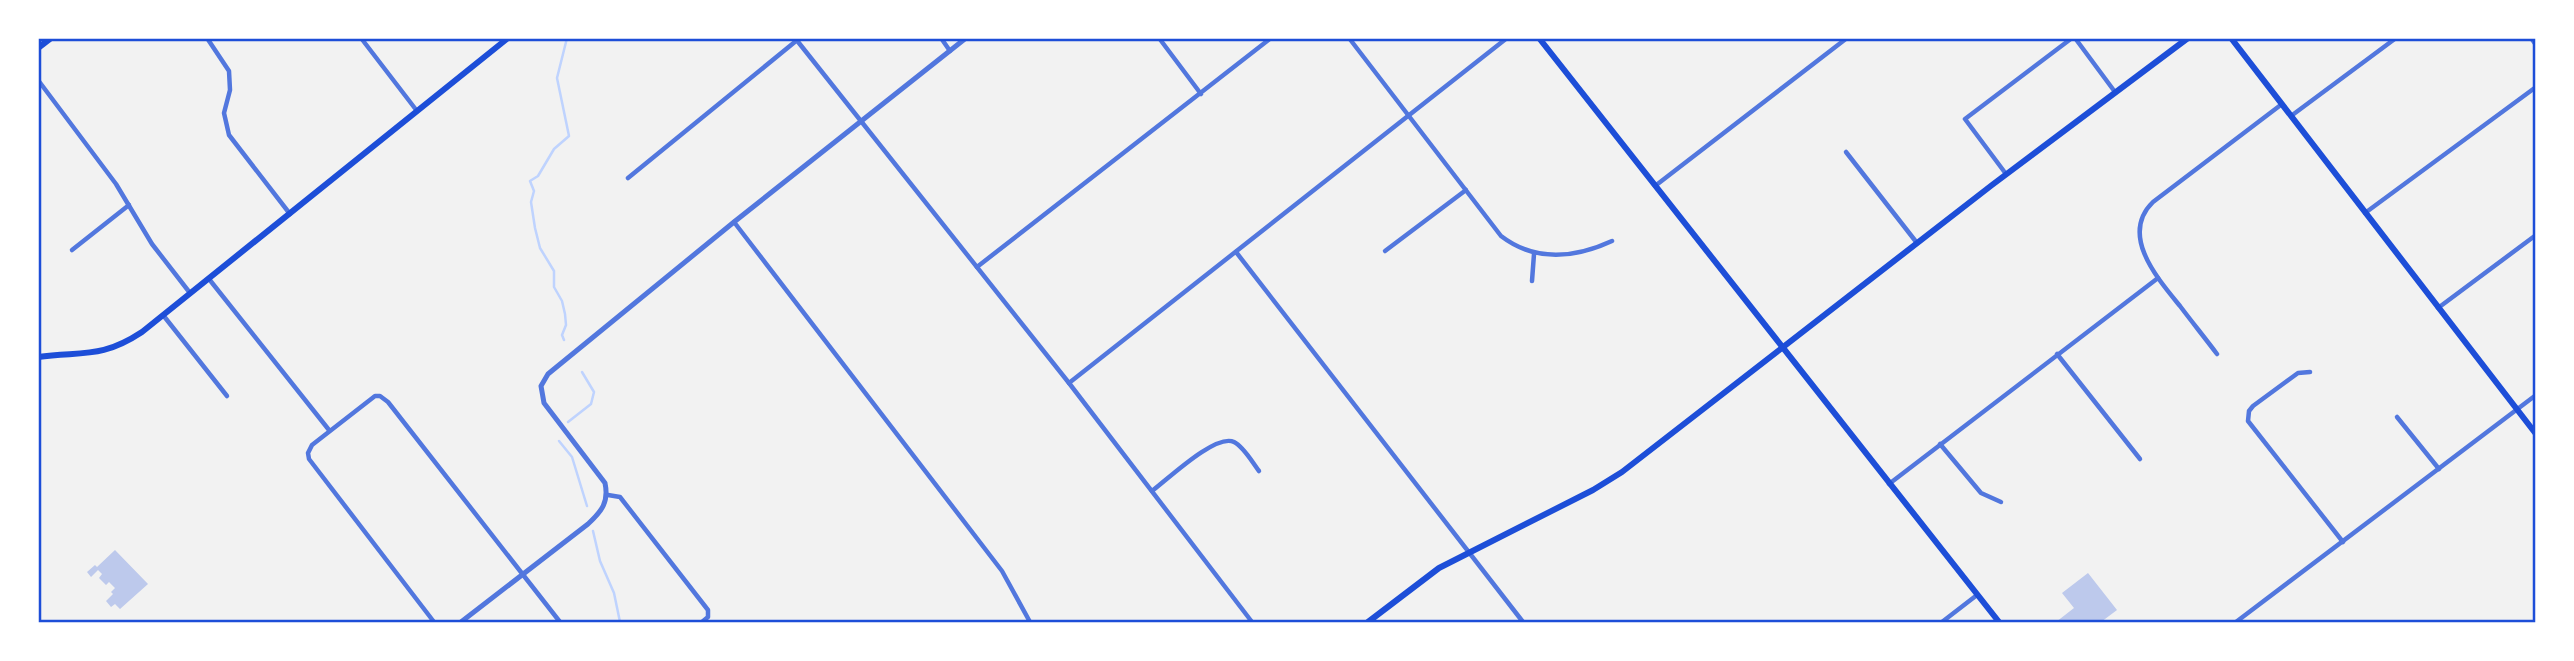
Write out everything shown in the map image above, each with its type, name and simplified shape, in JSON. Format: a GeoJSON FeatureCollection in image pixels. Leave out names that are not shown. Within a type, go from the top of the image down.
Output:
{"type":"FeatureCollection","features":[{"type":"Feature","properties":{"kind":"main road"},"geometry":{"type":"LineString","coordinates":[[38,48],[51,38]]}},
{"type":"Feature","properties":{"kind":"main road"},"geometry":{"type":"LineString","coordinates":[[38,357],[106,351],[125,344],[508,38]]}},
{"type":"Feature","properties":{"kind":"main road"},"geometry":{"type":"LineString","coordinates":[[1539,38],[1999,622]]}},
{"type":"Feature","properties":{"kind":"main road"},"geometry":{"type":"LineString","coordinates":[[1368,622],[1439,568],[1608,481],[1648,453],[2006,174],[2188,38]]}},
{"type":"Feature","properties":{"kind":"main road"},"geometry":{"type":"LineString","coordinates":[[2231,38],[2536,434]]}},
{"type":"Feature","properties":{"kind":"street"},"geometry":{"type":"LineString","coordinates":[[207,38],[229,71],[230,90],[225,113],[229,135],[289,214]]}},
{"type":"Feature","properties":{"kind":"street"},"geometry":{"type":"LineString","coordinates":[[361,38],[417,111]]}},
{"type":"Feature","properties":{"kind":"street"},"geometry":{"type":"LineString","coordinates":[[941,38],[950,51]]}},
{"type":"Feature","properties":{"kind":"street"},"geometry":{"type":"LineString","coordinates":[[461,622],[600,513],[608,495],[605,483],[598,473],[547,410],[541,394],[544,379],[554,367],[966,38]]}},
{"type":"Feature","properties":{"kind":"street"},"geometry":{"type":"LineString","coordinates":[[1159,38],[1201,94]]}},
{"type":"Feature","properties":{"kind":"street"},"geometry":{"type":"LineString","coordinates":[[977,267],[1271,38]]}},
{"type":"Feature","properties":{"kind":"street"},"geometry":{"type":"LineString","coordinates":[[1349,38],[1501,236],[1534,254],[1582,253],[1612,241]]}},
{"type":"Feature","properties":{"kind":"street"},"geometry":{"type":"LineString","coordinates":[[1069,383],[1507,38]]}},
{"type":"Feature","properties":{"kind":"street"},"geometry":{"type":"LineString","coordinates":[[1655,186],[1847,38]]}},
{"type":"Feature","properties":{"kind":"street"},"geometry":{"type":"LineString","coordinates":[[2006,174],[1965,119],[2074,38],[2115,92]]}},
{"type":"Feature","properties":{"kind":"street"},"geometry":{"type":"LineString","coordinates":[[2291,116],[2396,38]]}},
{"type":"Feature","properties":{"kind":"street"},"geometry":{"type":"LineString","coordinates":[[2531,38],[2536,45]]}},
{"type":"Feature","properties":{"kind":"street"},"geometry":{"type":"LineString","coordinates":[[628,178],[796,40],[1069,383],[1252,622]]}},
{"type":"Feature","properties":{"kind":"street"},"geometry":{"type":"LineString","coordinates":[[38,79],[116,184],[158,253],[190,293]]}},
{"type":"Feature","properties":{"kind":"street"},"geometry":{"type":"LineString","coordinates":[[2365,214],[2536,87]]}},
{"type":"Feature","properties":{"kind":"street"},"geometry":{"type":"LineString","coordinates":[[2217,354],[2148,265],[2140,240],[2140,221],[2153,202],[2282,104]]}},
{"type":"Feature","properties":{"kind":"street"},"geometry":{"type":"LineString","coordinates":[[1846,152],[1917,243]]}},
{"type":"Feature","properties":{"kind":"street"},"geometry":{"type":"LineString","coordinates":[[1385,251],[1466,190]]}},
{"type":"Feature","properties":{"kind":"street"},"geometry":{"type":"LineString","coordinates":[[72,250],[129,205]]}},
{"type":"Feature","properties":{"kind":"street"},"geometry":{"type":"LineString","coordinates":[[734,222],[1002,571],[1030,622]]}},
{"type":"Feature","properties":{"kind":"street"},"geometry":{"type":"LineString","coordinates":[[2437,308],[2536,236]]}},
{"type":"Feature","properties":{"kind":"street"},"geometry":{"type":"LineString","coordinates":[[1236,252],[1523,622]]}},
{"type":"Feature","properties":{"kind":"street"},"geometry":{"type":"LineString","coordinates":[[1532,281],[1534,254]]}},
{"type":"Feature","properties":{"kind":"street"},"geometry":{"type":"LineString","coordinates":[[1888,484],[2158,278]]}},
{"type":"Feature","properties":{"kind":"street"},"geometry":{"type":"LineString","coordinates":[[209,279],[329,430]]}},
{"type":"Feature","properties":{"kind":"street"},"geometry":{"type":"LineString","coordinates":[[163,315],[227,396]]}},
{"type":"Feature","properties":{"kind":"street"},"geometry":{"type":"LineString","coordinates":[[2057,354],[2140,459]]}},
{"type":"Feature","properties":{"kind":"street"},"geometry":{"type":"LineString","coordinates":[[2310,372],[2295,375],[2253,406],[2248,416],[2249,421],[2343,542]]}},
{"type":"Feature","properties":{"kind":"street"},"geometry":{"type":"LineString","coordinates":[[2236,622],[2536,395]]}},
{"type":"Feature","properties":{"kind":"street"},"geometry":{"type":"LineString","coordinates":[[434,622],[312,464],[308,453],[312,445],[329,430],[371,398],[380,396],[388,403],[560,622]]}},
{"type":"Feature","properties":{"kind":"street"},"geometry":{"type":"LineString","coordinates":[[2396,417],[2439,469]]}},
{"type":"Feature","properties":{"kind":"street"},"geometry":{"type":"LineString","coordinates":[[1152,491],[1210,446],[1224,440],[1232,440],[1240,447],[1259,471]]}},
{"type":"Feature","properties":{"kind":"street"},"geometry":{"type":"LineString","coordinates":[[1940,444],[1981,493],[2001,502]]}},
{"type":"Feature","properties":{"kind":"street"},"geometry":{"type":"LineString","coordinates":[[608,495],[620,496],[708,610],[708,617],[702,622]]}},
{"type":"Feature","properties":{"kind":"street"},"geometry":{"type":"LineString","coordinates":[[1942,622],[1977,595]]}},
{"type":"Feature","properties":{"kind":"building"},"geometry":{"type":"Polygon","coordinates":[[[115,550],[148,584],[120,609],[115,604],[111,607],[106,601],[115,588],[109,582],[106,585],[99,578],[102,574],[98,570],[91,577],[87,572],[95,565],[97,567],[115,550]]]}},
{"type":"Feature","properties":{"kind":"building"},"geometry":{"type":"Polygon","coordinates":[[[2088,573],[2117,610],[2101,622],[2056,622],[2074,608],[2062,593],[2088,573]]]}},
{"type":"Feature","properties":{"kind":"waterway"},"geometry":{"type":"LineString","coordinates":[[564,340],[562,335],[566,325],[565,314],[562,301],[554,287],[554,271],[540,248],[531,202],[534,191],[530,181],[538,176],[554,149],[569,136],[557,78],[567,38]]}},
{"type":"Feature","properties":{"kind":"waterway"},"geometry":{"type":"LineString","coordinates":[[568,422],[591,404],[594,392],[582,372]]}},
{"type":"Feature","properties":{"kind":"waterway"},"geometry":{"type":"LineString","coordinates":[[559,441],[572,457],[587,506]]}},
{"type":"Feature","properties":{"kind":"waterway"},"geometry":{"type":"LineString","coordinates":[[593,531],[600,561],[614,593],[620,622]]}}]}
